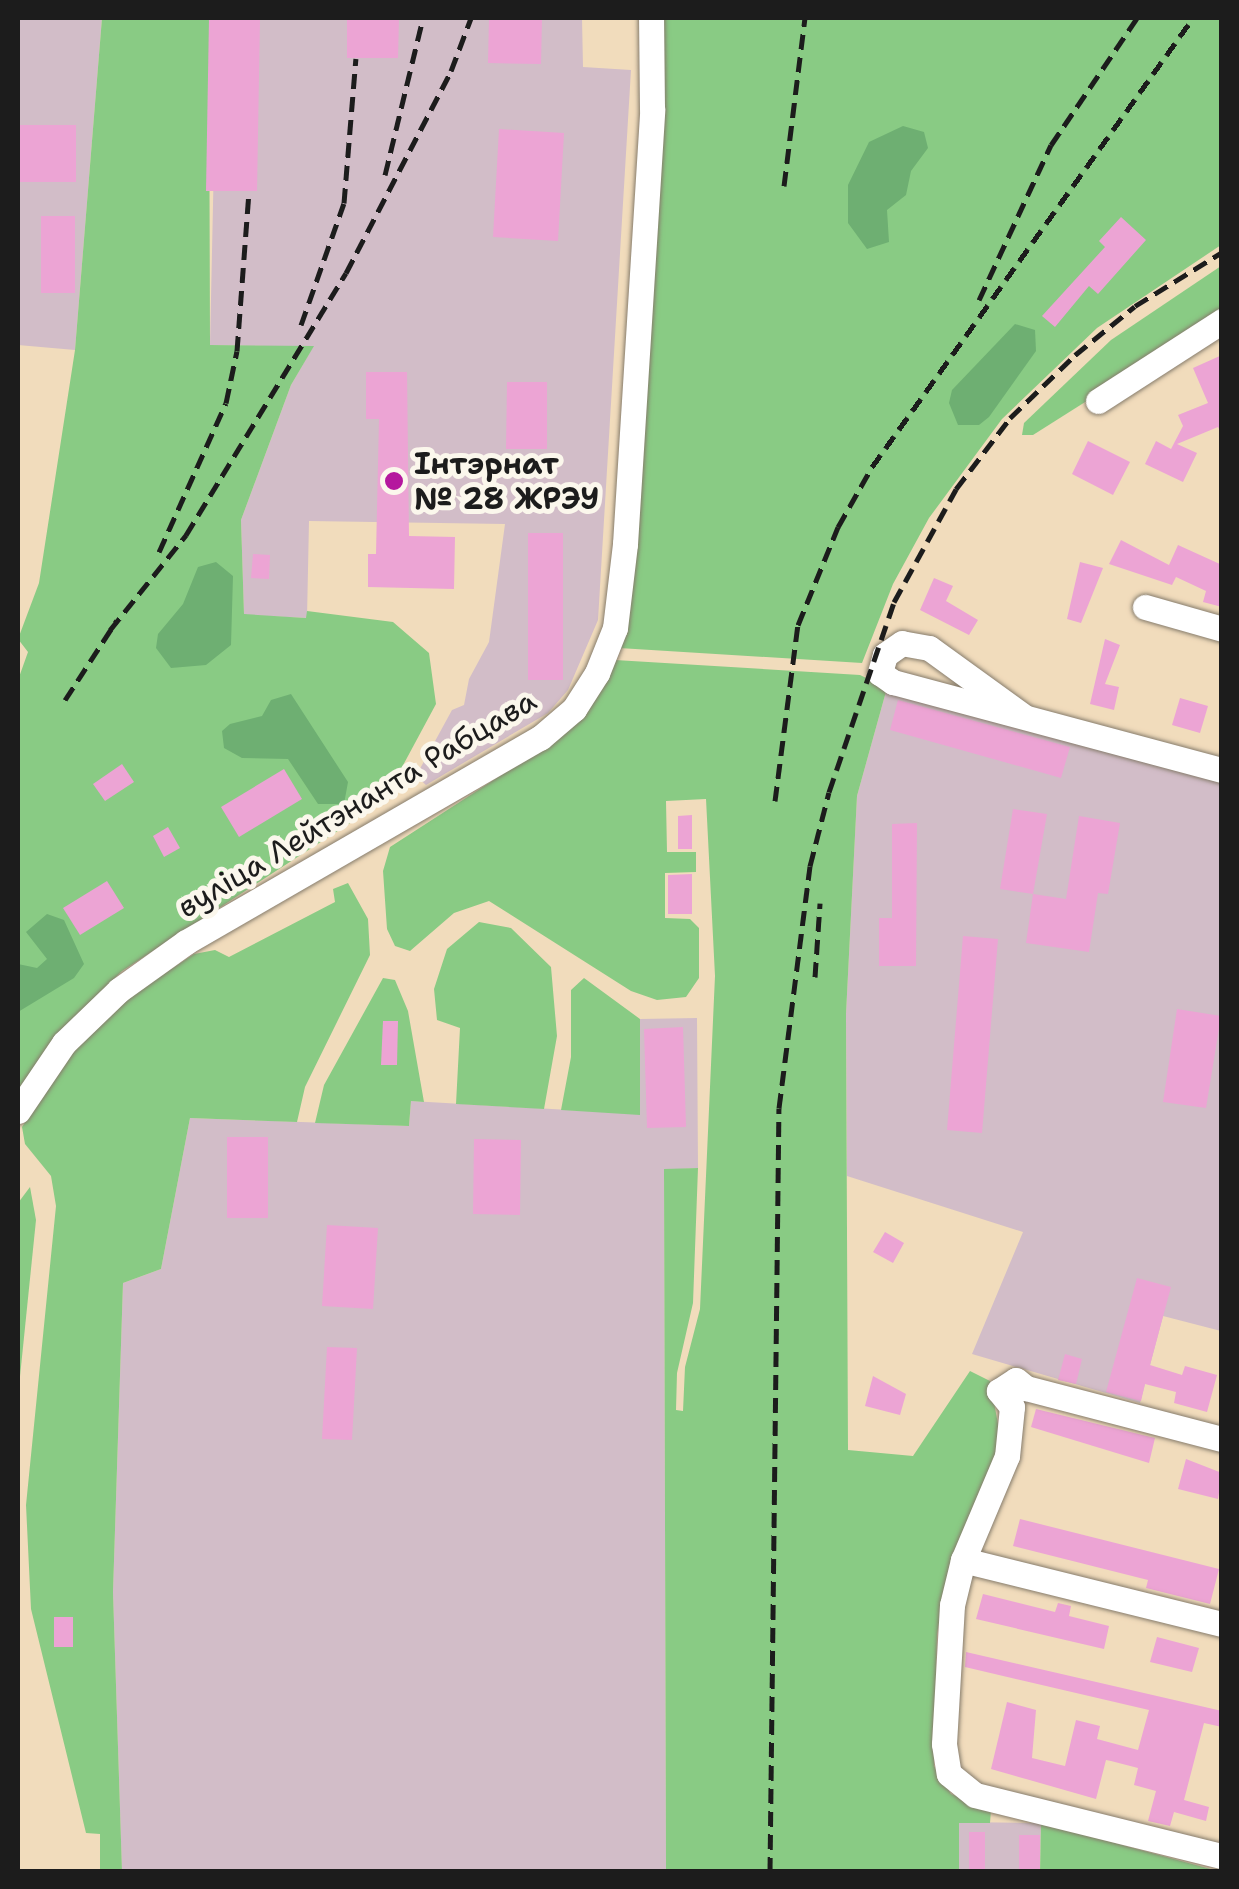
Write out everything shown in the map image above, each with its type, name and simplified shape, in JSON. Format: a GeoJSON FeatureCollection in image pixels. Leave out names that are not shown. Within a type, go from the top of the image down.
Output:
{"type":"FeatureCollection","features":[{"type":"Feature","properties":{"kind":"street","name":"вуліца Лейтэнанта Рабцава"},"geometry":{"type":"LineString","coordinates":[[18,1112],[64,1043],[134,978],[512,757],[558,725],[598,673],[615,628],[626,544],[652,109],[651,18]]}},
{"type":"Feature","properties":{"kind":"street"},"geometry":{"type":"LineString","coordinates":[[1098,401],[1222,321]]}},
{"type":"Feature","properties":{"kind":"street"},"geometry":{"type":"LineString","coordinates":[[1146,607],[1222,629]]}},
{"type":"Feature","properties":{"kind":"street"},"geometry":{"type":"LineString","coordinates":[[1023,716],[938,652],[902,643],[885,655],[880,673],[886,680],[1222,770]]}},
{"type":"Feature","properties":{"kind":"street"},"geometry":{"type":"LineString","coordinates":[[1222,1439],[1019,1398],[1007,1456],[963,1560],[948,1641],[949,1774],[975,1795],[1222,1856]]}},
{"type":"Feature","properties":{"kind":"street"},"geometry":{"type":"LineString","coordinates":[[963,1560],[1222,1624]]}},
{"type":"Feature","properties":{"kind":"shaded area"},"geometry":{"type":"Polygon","coordinates":[[[18,18],[102,18],[75,350],[18,345],[18,18]]]}},
{"type":"Feature","properties":{"kind":"shaded area"},"geometry":{"type":"Polygon","coordinates":[[[217,18],[582,18],[583,67],[631,70],[598,620],[568,690],[548,713],[426,785],[416,776],[452,710],[464,705],[469,679],[489,642],[505,524],[309,521],[307,618],[244,615],[241,520],[291,385],[313,347],[210,345],[217,18]]]}},
{"type":"Feature","properties":{"kind":"shaded area"},"geometry":{"type":"Polygon","coordinates":[[[887,688],[1221,776],[1221,1331],[1163,1316],[1140,1403],[972,1354],[1023,1232],[847,1176],[846,1014],[857,796],[887,688]]]}},
{"type":"Feature","properties":{"kind":"shaded area"},"geometry":{"type":"Polygon","coordinates":[[[697,1018],[698,1168],[664,1170],[666,1871],[122,1872],[113,1592],[123,1283],[161,1269],[190,1118],[409,1126],[411,1101],[639,1114],[640,1019],[697,1018]]]}},
{"type":"Feature","properties":{"kind":"shaded area"},"geometry":{"type":"Polygon","coordinates":[[[959,1822],[1041,1823],[1040,1871],[959,1871],[959,1822]]]}},
{"type":"Feature","properties":{"kind":"green space"},"geometry":{"type":"Polygon","coordinates":[[[102,18],[209,18],[210,345],[314,346],[291,385],[241,520],[244,614],[306,618],[307,611],[393,622],[429,653],[436,704],[401,769],[367,812],[122,971],[64,1028],[18,1090],[18,680],[28,652],[18,639],[39,583],[75,350],[102,18]]]}},
{"type":"Feature","properties":{"kind":"green space"},"geometry":{"type":"Polygon","coordinates":[[[661,18],[1221,18],[1221,245],[1097,328],[1002,419],[929,518],[893,584],[862,663],[619,648],[638,528],[661,18]]]}},
{"type":"Feature","properties":{"kind":"green space"},"geometry":{"type":"Polygon","coordinates":[[[903,126],[924,132],[928,148],[911,171],[906,195],[887,210],[889,242],[867,249],[848,223],[848,185],[869,142],[903,126]]]}},
{"type":"Feature","properties":{"kind":"green space"},"geometry":{"type":"Polygon","coordinates":[[[1221,266],[1221,316],[1033,435],[1022,435],[1024,423],[1111,340],[1221,266]]]}},
{"type":"Feature","properties":{"kind":"green space"},"geometry":{"type":"Polygon","coordinates":[[[1015,324],[1035,330],[1036,351],[989,417],[979,425],[958,425],[949,403],[952,390],[1015,324]]]}},
{"type":"Feature","properties":{"kind":"green space"},"geometry":{"type":"Polygon","coordinates":[[[216,562],[233,576],[231,645],[206,665],[171,668],[156,648],[158,634],[183,604],[198,567],[216,562]]]}},
{"type":"Feature","properties":{"kind":"green space"},"geometry":{"type":"Polygon","coordinates":[[[615,660],[860,675],[887,688],[857,796],[846,1014],[848,1450],[913,1456],[970,1371],[990,1381],[1001,1440],[948,1574],[937,1634],[934,1766],[951,1794],[991,1810],[990,1823],[959,1823],[959,1871],[666,1871],[664,1169],[698,1168],[693,1303],[677,1373],[676,1410],[683,1411],[685,1367],[700,1309],[715,976],[706,799],[666,801],[667,852],[696,852],[696,872],[665,873],[665,918],[690,919],[699,928],[699,978],[686,997],[657,1000],[631,991],[489,901],[454,913],[410,951],[395,946],[387,929],[383,871],[390,847],[528,758],[615,660]]]}},
{"type":"Feature","properties":{"kind":"green space"},"geometry":{"type":"Polygon","coordinates":[[[291,694],[348,782],[344,804],[318,804],[288,759],[242,758],[224,748],[222,731],[230,724],[262,716],[271,700],[291,694]]]}},
{"type":"Feature","properties":{"kind":"green space"},"geometry":{"type":"Polygon","coordinates":[[[348,883],[368,919],[370,955],[305,1087],[297,1122],[190,1118],[161,1269],[123,1283],[113,1592],[122,1871],[100,1871],[100,1834],[86,1833],[31,1609],[26,1505],[56,1206],[51,1176],[25,1144],[22,1127],[63,1063],[123,1001],[194,954],[215,950],[229,957],[335,902],[333,889],[348,883]]]}},
{"type":"Feature","properties":{"kind":"green space"},"geometry":{"type":"Polygon","coordinates":[[[47,914],[64,920],[84,964],[74,978],[18,1012],[18,964],[37,968],[47,959],[26,932],[47,914]]]}},
{"type":"Feature","properties":{"kind":"green space"},"geometry":{"type":"Polygon","coordinates":[[[479,922],[511,928],[551,967],[557,1036],[544,1109],[456,1104],[460,1028],[437,1020],[434,989],[447,949],[479,922]]]}},
{"type":"Feature","properties":{"kind":"green space"},"geometry":{"type":"Polygon","coordinates":[[[383,978],[395,980],[408,1011],[424,1102],[411,1101],[409,1126],[315,1123],[324,1085],[383,978]]]}},
{"type":"Feature","properties":{"kind":"green space"},"geometry":{"type":"Polygon","coordinates":[[[584,978],[640,1019],[640,1115],[561,1110],[571,1057],[571,990],[584,978]]]}},
{"type":"Feature","properties":{"kind":"green space"},"geometry":{"type":"Polygon","coordinates":[[[30,1187],[36,1220],[18,1396],[18,1203],[30,1187]]]}},
{"type":"Feature","properties":{"kind":"green space"},"geometry":{"type":"Polygon","coordinates":[[[1041,1823],[1218,1871],[1040,1872],[1041,1823]]]}},
{"type":"Feature","properties":{"kind":"building"},"geometry":{"type":"Polygon","coordinates":[[[209,18],[260,18],[257,191],[206,191],[209,18]]]}},
{"type":"Feature","properties":{"kind":"building"},"geometry":{"type":"Polygon","coordinates":[[[347,18],[399,18],[398,58],[347,58],[347,18]]]}},
{"type":"Feature","properties":{"kind":"building"},"geometry":{"type":"Polygon","coordinates":[[[489,18],[542,18],[541,64],[488,63],[489,18]]]}},
{"type":"Feature","properties":{"kind":"building"},"geometry":{"type":"Polygon","coordinates":[[[18,125],[76,125],[76,182],[18,182],[18,125]]]}},
{"type":"Feature","properties":{"kind":"building"},"geometry":{"type":"Polygon","coordinates":[[[499,129],[564,133],[558,241],[493,237],[499,129]]]}},
{"type":"Feature","properties":{"kind":"building"},"geometry":{"type":"Polygon","coordinates":[[[41,216],[75,216],[75,293],[41,293],[41,216]]]}},
{"type":"Feature","properties":{"kind":"building"},"geometry":{"type":"Polygon","coordinates":[[[1121,217],[1146,240],[1098,294],[1089,286],[1055,327],[1042,316],[1105,247],[1099,241],[1121,217]]]}},
{"type":"Feature","properties":{"kind":"building"},"geometry":{"type":"Polygon","coordinates":[[[1222,355],[1222,435],[1218,427],[1177,444],[1197,453],[1183,482],[1145,464],[1156,441],[1171,449],[1183,426],[1178,415],[1208,403],[1193,368],[1222,355]]]}},
{"type":"Feature","properties":{"kind":"building","name":"Інтэрнат № 28 ЖРЭУ"},"geometry":{"type":"Polygon","coordinates":[[[366,372],[407,372],[409,536],[455,537],[454,589],[368,587],[368,554],[376,554],[379,419],[366,419],[366,372]]]}},
{"type":"Feature","properties":{"kind":"building"},"geometry":{"type":"Polygon","coordinates":[[[507,382],[547,382],[547,449],[506,449],[507,382]]]}},
{"type":"Feature","properties":{"kind":"building"},"geometry":{"type":"Polygon","coordinates":[[[1088,441],[1130,462],[1113,495],[1072,474],[1088,441]]]}},
{"type":"Feature","properties":{"kind":"building"},"geometry":{"type":"Polygon","coordinates":[[[528,533],[563,533],[563,680],[528,680],[528,533]]]}},
{"type":"Feature","properties":{"kind":"building"},"geometry":{"type":"Polygon","coordinates":[[[1121,540],[1169,565],[1178,545],[1222,565],[1222,607],[1203,602],[1206,591],[1176,577],[1172,585],[1109,564],[1121,540]]]}},
{"type":"Feature","properties":{"kind":"building"},"geometry":{"type":"Polygon","coordinates":[[[253,554],[270,555],[269,579],[251,578],[253,554]]]}},
{"type":"Feature","properties":{"kind":"building"},"geometry":{"type":"Polygon","coordinates":[[[1080,562],[1103,568],[1081,623],[1067,619],[1080,562]]]}},
{"type":"Feature","properties":{"kind":"building"},"geometry":{"type":"Polygon","coordinates":[[[934,578],[953,586],[946,601],[978,620],[969,635],[920,610],[934,578]]]}},
{"type":"Feature","properties":{"kind":"building"},"geometry":{"type":"Polygon","coordinates":[[[1105,639],[1120,645],[1105,684],[1119,687],[1114,710],[1090,704],[1105,639]]]}},
{"type":"Feature","properties":{"kind":"building"},"geometry":{"type":"Polygon","coordinates":[[[1180,698],[1208,706],[1200,733],[1172,725],[1180,698]]]}},
{"type":"Feature","properties":{"kind":"building"},"geometry":{"type":"Polygon","coordinates":[[[898,700],[1070,747],[1061,778],[890,730],[898,700]]]}},
{"type":"Feature","properties":{"kind":"building"},"geometry":{"type":"Polygon","coordinates":[[[122,764],[134,782],[105,801],[93,784],[122,764]]]}},
{"type":"Feature","properties":{"kind":"building"},"geometry":{"type":"Polygon","coordinates":[[[284,769],[302,799],[239,837],[221,807],[284,769]]]}},
{"type":"Feature","properties":{"kind":"building"},"geometry":{"type":"Polygon","coordinates":[[[1013,809],[1047,814],[1033,894],[1000,889],[1013,809]]]}},
{"type":"Feature","properties":{"kind":"building"},"geometry":{"type":"Polygon","coordinates":[[[692,815],[692,849],[678,849],[678,816],[692,815]]]}},
{"type":"Feature","properties":{"kind":"building"},"geometry":{"type":"Polygon","coordinates":[[[1079,816],[1120,823],[1108,894],[1098,893],[1089,952],[1026,943],[1033,894],[1066,899],[1079,816]]]}},
{"type":"Feature","properties":{"kind":"building"},"geometry":{"type":"Polygon","coordinates":[[[917,823],[916,966],[879,966],[879,918],[892,918],[892,824],[917,823]]]}},
{"type":"Feature","properties":{"kind":"building"},"geometry":{"type":"Polygon","coordinates":[[[168,827],[180,848],[164,857],[153,836],[168,827]]]}},
{"type":"Feature","properties":{"kind":"building"},"geometry":{"type":"Polygon","coordinates":[[[692,874],[692,914],[668,914],[668,875],[692,874]]]}},
{"type":"Feature","properties":{"kind":"building"},"geometry":{"type":"Polygon","coordinates":[[[107,881],[124,908],[80,935],[63,908],[107,881]]]}},
{"type":"Feature","properties":{"kind":"building"},"geometry":{"type":"Polygon","coordinates":[[[963,936],[998,939],[982,1133],[947,1130],[963,936]]]}},
{"type":"Feature","properties":{"kind":"building"},"geometry":{"type":"Polygon","coordinates":[[[1177,1009],[1221,1016],[1206,1108],[1163,1102],[1177,1009]]]}},
{"type":"Feature","properties":{"kind":"building"},"geometry":{"type":"Polygon","coordinates":[[[383,1021],[398,1021],[397,1065],[381,1065],[383,1021]]]}},
{"type":"Feature","properties":{"kind":"building"},"geometry":{"type":"Polygon","coordinates":[[[683,1027],[686,1127],[647,1128],[644,1029],[683,1027]]]}},
{"type":"Feature","properties":{"kind":"building"},"geometry":{"type":"Polygon","coordinates":[[[227,1137],[268,1137],[268,1218],[227,1218],[227,1137]]]}},
{"type":"Feature","properties":{"kind":"building"},"geometry":{"type":"Polygon","coordinates":[[[474,1139],[521,1140],[520,1215],[473,1214],[474,1139]]]}},
{"type":"Feature","properties":{"kind":"building"},"geometry":{"type":"Polygon","coordinates":[[[327,1225],[378,1228],[373,1309],[322,1306],[327,1225]]]}},
{"type":"Feature","properties":{"kind":"building"},"geometry":{"type":"Polygon","coordinates":[[[885,1232],[904,1243],[893,1263],[873,1252],[885,1232]]]}},
{"type":"Feature","properties":{"kind":"building"},"geometry":{"type":"Polygon","coordinates":[[[1137,1278],[1171,1287],[1150,1365],[1182,1375],[1185,1366],[1217,1375],[1207,1412],[1174,1403],[1176,1392],[1145,1384],[1141,1401],[1106,1392],[1137,1278]]]}},
{"type":"Feature","properties":{"kind":"building"},"geometry":{"type":"Polygon","coordinates":[[[327,1347],[357,1348],[352,1440],[322,1439],[327,1347]]]}},
{"type":"Feature","properties":{"kind":"building"},"geometry":{"type":"Polygon","coordinates":[[[1065,1354],[1082,1359],[1076,1384],[1058,1380],[1065,1354]]]}},
{"type":"Feature","properties":{"kind":"building"},"geometry":{"type":"Polygon","coordinates":[[[873,1376],[906,1394],[900,1415],[865,1406],[873,1376]]]}},
{"type":"Feature","properties":{"kind":"building"},"geometry":{"type":"Polygon","coordinates":[[[1036,1409],[1155,1438],[1149,1463],[1031,1427],[1036,1409]]]}},
{"type":"Feature","properties":{"kind":"building"},"geometry":{"type":"Polygon","coordinates":[[[1186,1459],[1222,1473],[1218,1499],[1178,1489],[1186,1459]]]}},
{"type":"Feature","properties":{"kind":"building"},"geometry":{"type":"Polygon","coordinates":[[[1020,1519],[1219,1569],[1210,1604],[1146,1588],[1148,1580],[1013,1546],[1020,1519]]]}},
{"type":"Feature","properties":{"kind":"building"},"geometry":{"type":"Polygon","coordinates":[[[983,1594],[1055,1612],[1058,1603],[1071,1606],[1069,1616],[1109,1626],[1104,1649],[976,1619],[983,1594]]]}},
{"type":"Feature","properties":{"kind":"building"},"geometry":{"type":"Polygon","coordinates":[[[54,1617],[73,1617],[73,1647],[54,1647],[54,1617]]]}},
{"type":"Feature","properties":{"kind":"building"},"geometry":{"type":"Polygon","coordinates":[[[1157,1637],[1199,1648],[1192,1672],[1150,1662],[1157,1637]]]}},
{"type":"Feature","properties":{"kind":"building"},"geometry":{"type":"Polygon","coordinates":[[[966,1652],[1222,1711],[1222,1727],[1204,1723],[1184,1800],[1209,1807],[1206,1821],[1174,1812],[1170,1826],[1148,1821],[1156,1791],[1134,1785],[1138,1768],[1111,1761],[1106,1760],[1096,1799],[991,1769],[1007,1702],[1036,1710],[1032,1758],[1065,1766],[1076,1720],[1100,1726],[1097,1739],[1138,1750],[1149,1710],[965,1667],[966,1652]]]}},
{"type":"Feature","properties":{"kind":"building"},"geometry":{"type":"Polygon","coordinates":[[[969,1832],[985,1832],[985,1872],[969,1872],[969,1832]]]}},
{"type":"Feature","properties":{"kind":"building"},"geometry":{"type":"Polygon","coordinates":[[[1019,1835],[1040,1835],[1040,1872],[1019,1872],[1019,1835]]]}},
{"type":"Feature","properties":{"kind":"railway"},"geometry":{"type":"LineString","coordinates":[[385,175],[423,18]]}},
{"type":"Feature","properties":{"kind":"railway"},"geometry":{"type":"LineString","coordinates":[[110,630],[186,535],[346,273],[451,71],[471,18]]}},
{"type":"Feature","properties":{"kind":"railway"},"geometry":{"type":"LineString","coordinates":[[784,186],[805,18]]}},
{"type":"Feature","properties":{"kind":"railway"},"geometry":{"type":"LineString","coordinates":[[979,300],[1051,145],[1137,18]]}},
{"type":"Feature","properties":{"kind":"railway"},"geometry":{"type":"LineString","coordinates":[[775,801],[798,625],[838,527],[872,467],[1193,18]]}},
{"type":"Feature","properties":{"kind":"railway"},"geometry":{"type":"LineString","coordinates":[[301,325],[344,203],[356,58]]}},
{"type":"Feature","properties":{"kind":"railway"},"geometry":{"type":"LineString","coordinates":[[159,552],[226,403],[237,351],[249,191]]}},
{"type":"Feature","properties":{"kind":"railway"},"geometry":{"type":"LineString","coordinates":[[770,1872],[779,1108],[810,866],[829,792],[894,602],[956,489],[1010,418],[1075,355],[1135,306],[1222,252]]}},
{"type":"Feature","properties":{"kind":"railway"},"geometry":{"type":"LineString","coordinates":[[65,700],[117,620]]}},
{"type":"Feature","properties":{"kind":"railway"},"geometry":{"type":"LineString","coordinates":[[815,977],[820,903]]}},
{"type":"Feature","properties":{"kind":"place","name":"Інтэрнат № 28 ЖРЭУ"},"geometry":{"type":"Point","coordinates":[394,481]}}]}
